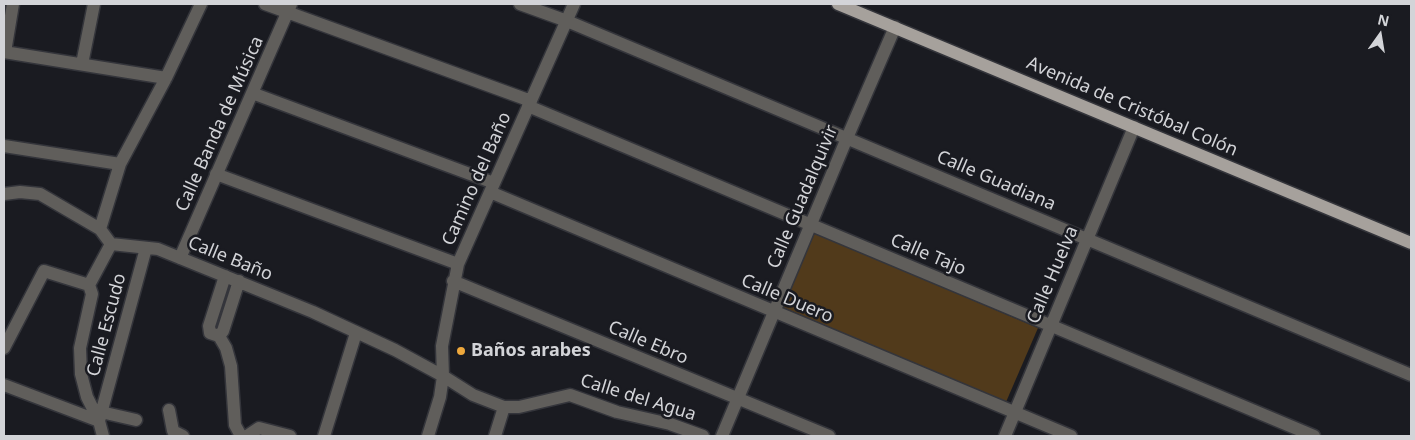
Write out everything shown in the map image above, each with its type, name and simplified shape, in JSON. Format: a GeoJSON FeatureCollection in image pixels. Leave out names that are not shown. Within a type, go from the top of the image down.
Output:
{"type":"FeatureCollection","features":[{"type":"Feature","properties":{"kind":"main road","name":"Avenida de Cristóbal Colón"},"geometry":{"type":"LineString","coordinates":[[838,4],[1411,243]]}},
{"type":"Feature","properties":{"kind":"street"},"geometry":{"type":"LineString","coordinates":[[13,4],[4,52],[166,78]]}},
{"type":"Feature","properties":{"kind":"street"},"geometry":{"type":"LineString","coordinates":[[82,64],[94,4]]}},
{"type":"Feature","properties":{"kind":"street"},"geometry":{"type":"LineString","coordinates":[[100,229],[120,164],[166,78],[201,4]]}},
{"type":"Feature","properties":{"kind":"street","name":"Calle Tajo"},"geometry":{"type":"LineString","coordinates":[[265,4],[289,8],[529,104],[811,225],[1314,436]]}},
{"type":"Feature","properties":{"kind":"street","name":"Calle Guadiana"},"geometry":{"type":"LineString","coordinates":[[520,4],[567,21],[1411,375]]}},
{"type":"Feature","properties":{"kind":"street","name":"Camino del Baño"},"geometry":{"type":"LineString","coordinates":[[428,436],[440,397],[443,376],[442,346],[453,281],[458,264],[574,4]]}},
{"type":"Feature","properties":{"kind":"street","name":"Calle Banda de Música"},"geometry":{"type":"LineString","coordinates":[[180,258],[289,8]]}},
{"type":"Feature","properties":{"kind":"street","name":"Calle Guadalquivir"},"geometry":{"type":"LineString","coordinates":[[722,436],[895,27]]}},
{"type":"Feature","properties":{"kind":"street","name":"Calle Duero"},"geometry":{"type":"LineString","coordinates":[[252,93],[492,187],[774,312],[1071,436]]}},
{"type":"Feature","properties":{"kind":"street","name":"Calle Huelva"},"geometry":{"type":"LineString","coordinates":[[1005,436],[1134,128]]}},
{"type":"Feature","properties":{"kind":"street"},"geometry":{"type":"LineString","coordinates":[[4,146],[120,164]]}},
{"type":"Feature","properties":{"kind":"street"},"geometry":{"type":"LineString","coordinates":[[216,174],[458,264]]}},
{"type":"Feature","properties":{"kind":"street"},"geometry":{"type":"LineString","coordinates":[[4,194],[20,192],[40,194],[100,229],[111,244],[89,285],[92,294],[80,348],[81,374],[87,397],[100,416],[103,436]]}},
{"type":"Feature","properties":{"kind":"street","name":"Calle Baño"},"geometry":{"type":"LineString","coordinates":[[111,244],[158,249],[239,281],[313,312],[395,350],[443,376]]}},
{"type":"Feature","properties":{"kind":"street","name":"Calle Escudo"},"geometry":{"type":"LineString","coordinates":[[100,416],[146,248]]}},
{"type":"Feature","properties":{"kind":"street"},"geometry":{"type":"LineString","coordinates":[[4,348],[44,271],[89,285]]}},
{"type":"Feature","properties":{"kind":"street"},"geometry":{"type":"LineString","coordinates":[[225,276],[209,326],[210,333],[219,336],[226,348],[231,366],[235,425],[241,436]]}},
{"type":"Feature","properties":{"kind":"street"},"geometry":{"type":"LineString","coordinates":[[219,336],[223,331],[239,281]]}},
{"type":"Feature","properties":{"kind":"street","name":"Calle Ebro"},"geometry":{"type":"LineString","coordinates":[[453,281],[829,436]]}},
{"type":"Feature","properties":{"kind":"street"},"geometry":{"type":"LineString","coordinates":[[324,436],[356,333]]}},
{"type":"Feature","properties":{"kind":"street","name":"Calle del Agua"},"geometry":{"type":"LineString","coordinates":[[443,376],[473,395],[504,407],[519,407],[570,395],[616,412],[670,424],[703,436]]}},
{"type":"Feature","properties":{"kind":"street"},"geometry":{"type":"LineString","coordinates":[[4,386],[43,400],[100,416],[136,420]]}},
{"type":"Feature","properties":{"kind":"street"},"geometry":{"type":"LineString","coordinates":[[495,436],[504,407]]}},
{"type":"Feature","properties":{"kind":"street"},"geometry":{"type":"LineString","coordinates":[[169,410],[173,431],[183,436]]}},
{"type":"Feature","properties":{"kind":"street"},"geometry":{"type":"LineString","coordinates":[[247,436],[259,428],[290,436]]}},
{"type":"Feature","properties":{"kind":"shaded area"},"geometry":{"type":"Polygon","coordinates":[[[813,232],[1038,328],[1006,402],[782,307],[813,232]]]}},
{"type":"Feature","properties":{"kind":"place","name":"Baños arabes"},"geometry":{"type":"Point","coordinates":[461,351]}}]}
